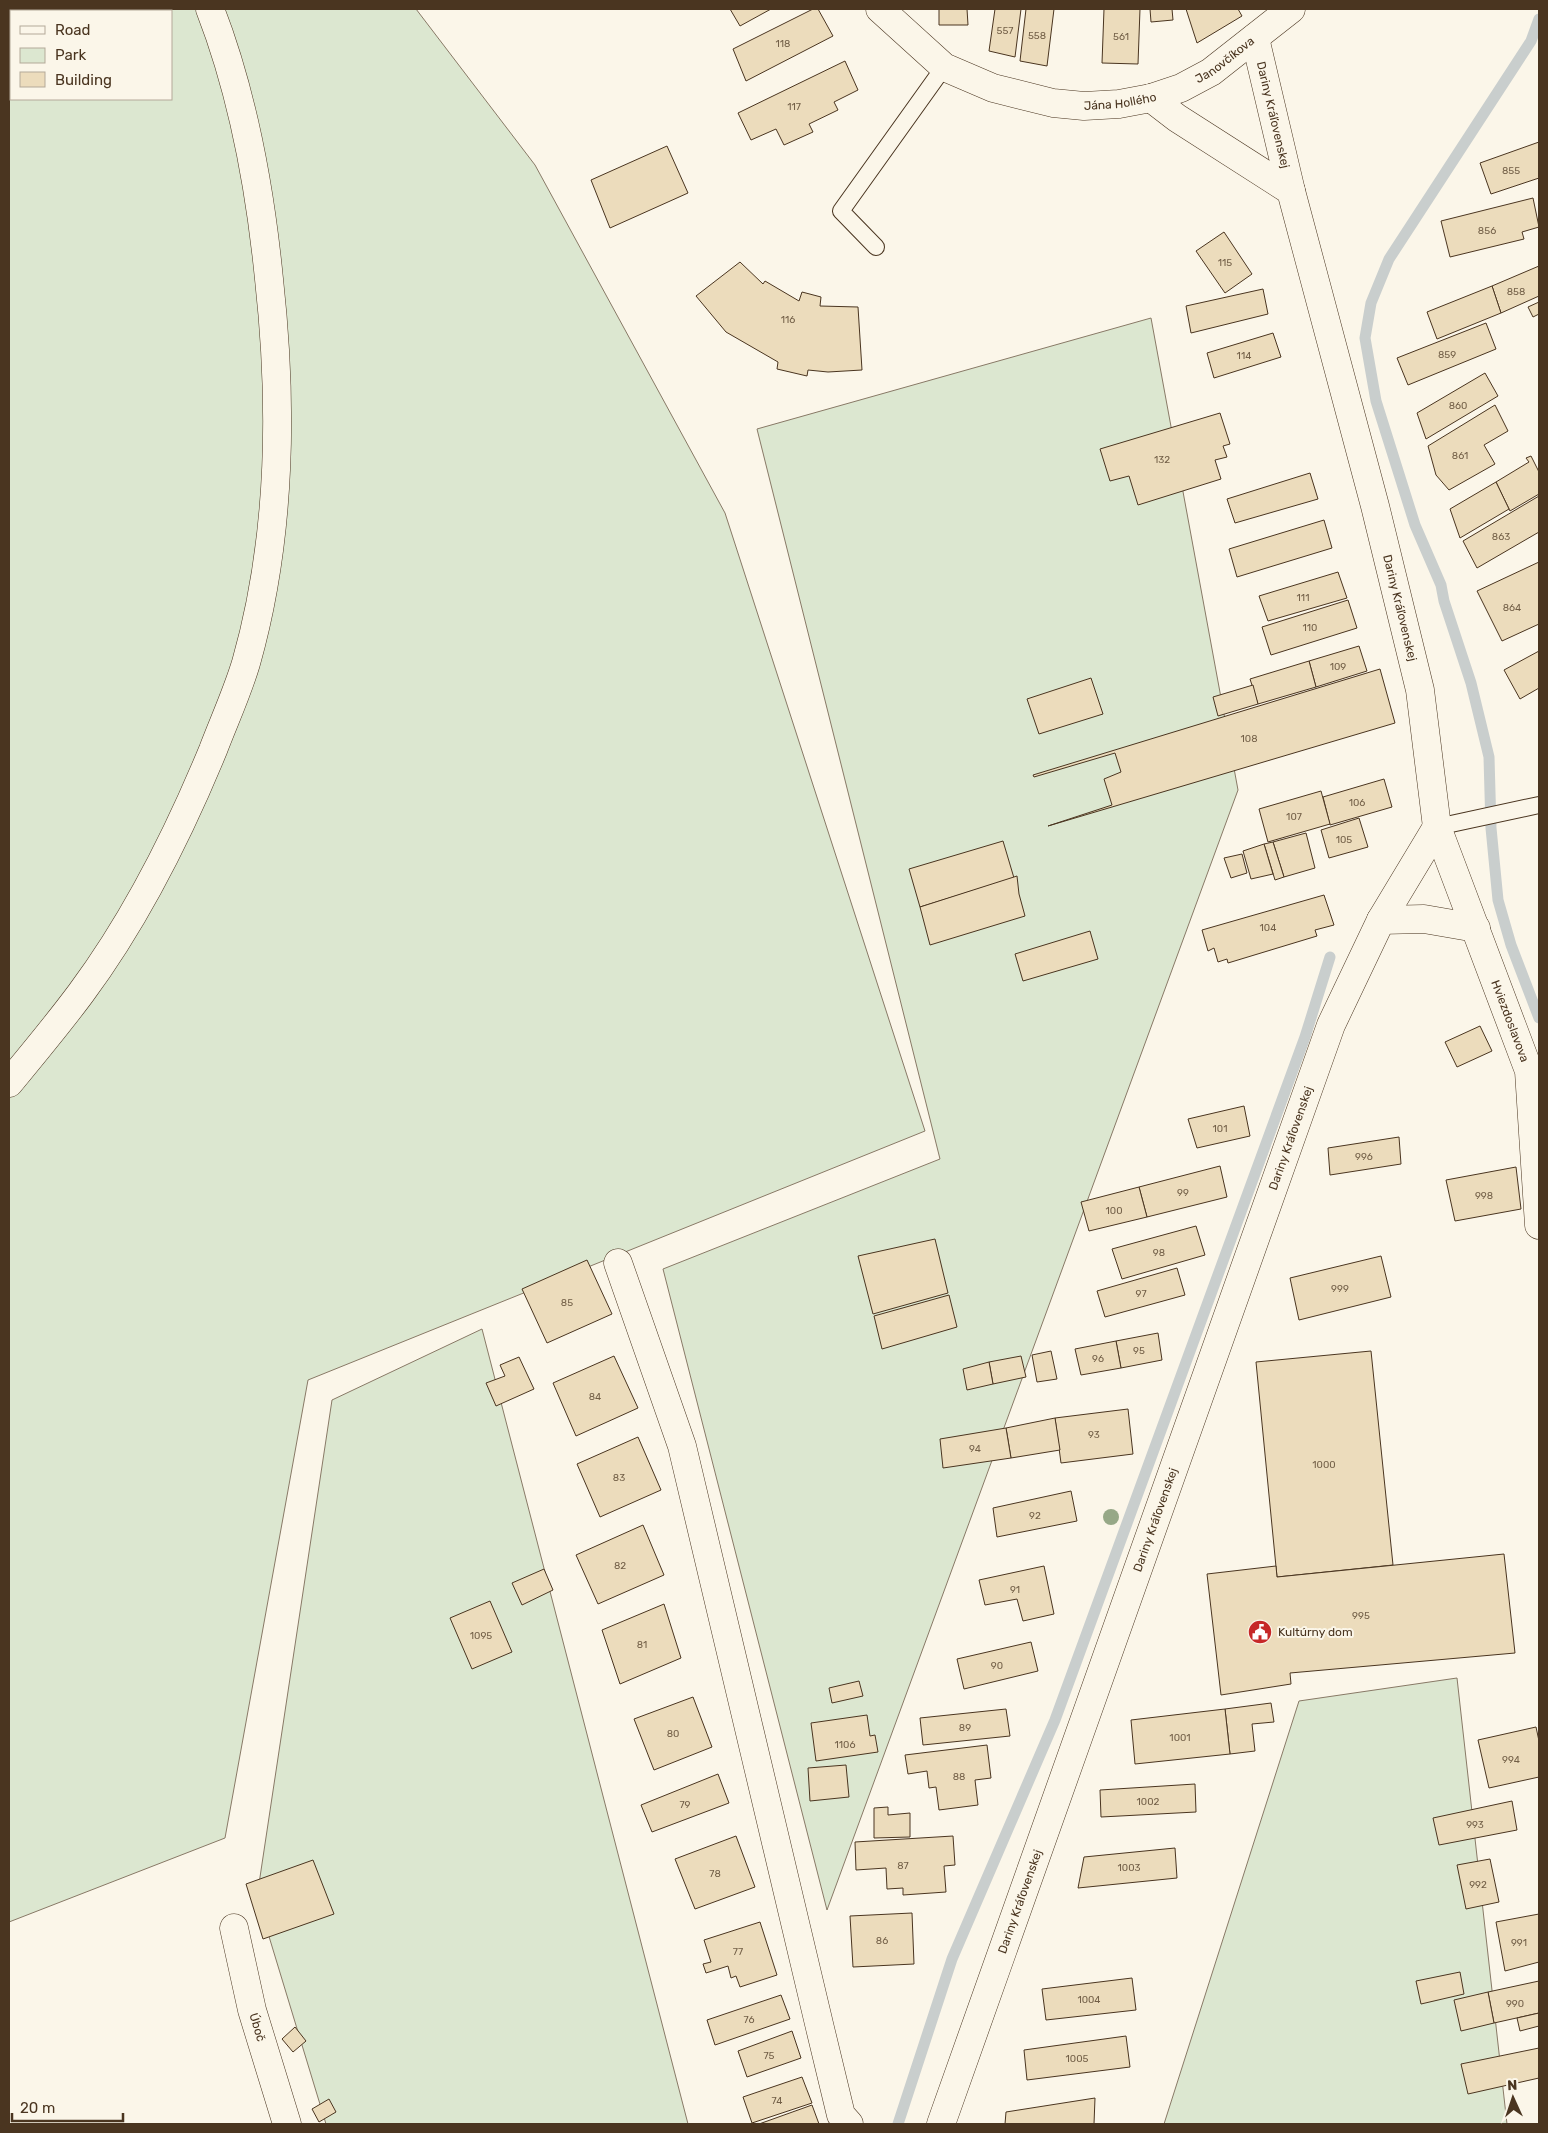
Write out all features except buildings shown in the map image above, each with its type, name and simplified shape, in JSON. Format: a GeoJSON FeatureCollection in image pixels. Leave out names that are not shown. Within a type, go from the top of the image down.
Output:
{"type":"FeatureCollection","features":[{"type":"Feature","properties":{"kind":"street"},"geometry":{"type":"LineString","coordinates":[[9,1084],[83,991],[160,866],[198,786],[234,699],[252,640],[262,592],[267,561],[276,466],[276,380],[272,306],[264,224],[251,158],[234,85],[210,9]]}},
{"type":"Feature","properties":{"kind":"street","name":"Jána Hollého"},"geometry":{"type":"LineString","coordinates":[[880,9],[944,67],[993,88],[1054,103],[1084,106],[1151,98],[1177,118],[1291,191]]}},
{"type":"Feature","properties":{"kind":"street","name":"Janovčíkova"},"geometry":{"type":"LineString","coordinates":[[1151,98],[1181,88],[1211,72],[1291,9]]}},
{"type":"Feature","properties":{"kind":"street","name":"Dariny Kráľovenskej"},"geometry":{"type":"LineString","coordinates":[[941,2124],[1331,1025],[1381,920],[1437,827],[1420,690],[1375,506],[1291,191],[1255,38]]}},
{"type":"Feature","properties":{"kind":"street","name":"Hviezdoslavova"},"geometry":{"type":"LineString","coordinates":[[1437,827],[1529,1071],[1539,1224]]}},
{"type":"Feature","properties":{"kind":"street"},"geometry":{"type":"LineString","coordinates":[[1381,920],[1424,919],[1476,928]]}},
{"type":"Feature","properties":{"kind":"street"},"geometry":{"type":"LineString","coordinates":[[618,1263],[682,1446],[841,2115],[849,2124]]}},
{"type":"Feature","properties":{"kind":"street","name":"Úboč"},"geometry":{"type":"LineString","coordinates":[[234,1928],[252,2010],[287,2124]]}},
{"type":"Feature","properties":{"kind":"lane"},"geometry":{"type":"LineString","coordinates":[[876,247],[841,210],[944,67]]}},
{"type":"Feature","properties":{"kind":"lane"},"geometry":{"type":"LineString","coordinates":[[1437,827],[1539,804]]}},
{"type":"Feature","properties":{"kind":"green space"},"geometry":{"type":"Polygon","coordinates":[[[9,9],[416,9],[535,165],[725,513],[925,1131],[308,1380],[225,1838],[9,1922],[9,9]]]}},
{"type":"Feature","properties":{"kind":"green space"},"geometry":{"type":"Polygon","coordinates":[[[1151,318],[1238,790],[827,1910],[663,1269],[940,1159],[757,429],[1151,318]]]}},
{"type":"Feature","properties":{"kind":"green space"},"geometry":{"type":"Polygon","coordinates":[[[482,1329],[688,2124],[326,2124],[257,1897],[332,1400],[482,1329]]]}},
{"type":"Feature","properties":{"kind":"green space"},"geometry":{"type":"Polygon","coordinates":[[[1457,1678],[1507,2124],[1164,2124],[1299,1701],[1457,1678]]]}},
{"type":"Feature","properties":{"kind":"waterway"},"geometry":{"type":"LineString","coordinates":[[1539,19],[1531,41],[1389,259],[1371,303],[1365,338],[1376,401],[1415,525],[1441,585],[1444,601],[1471,683],[1489,757],[1491,828],[1498,900],[1511,945],[1539,1018]]}},
{"type":"Feature","properties":{"kind":"waterway"},"geometry":{"type":"LineString","coordinates":[[898,2124],[952,1959],[1055,1720],[1305,1037],[1330,957]]}},
{"type":"Feature","properties":{"kind":"place","name":"Kultúrny dom"},"geometry":{"type":"Point","coordinates":[1260,1632]}}]}
